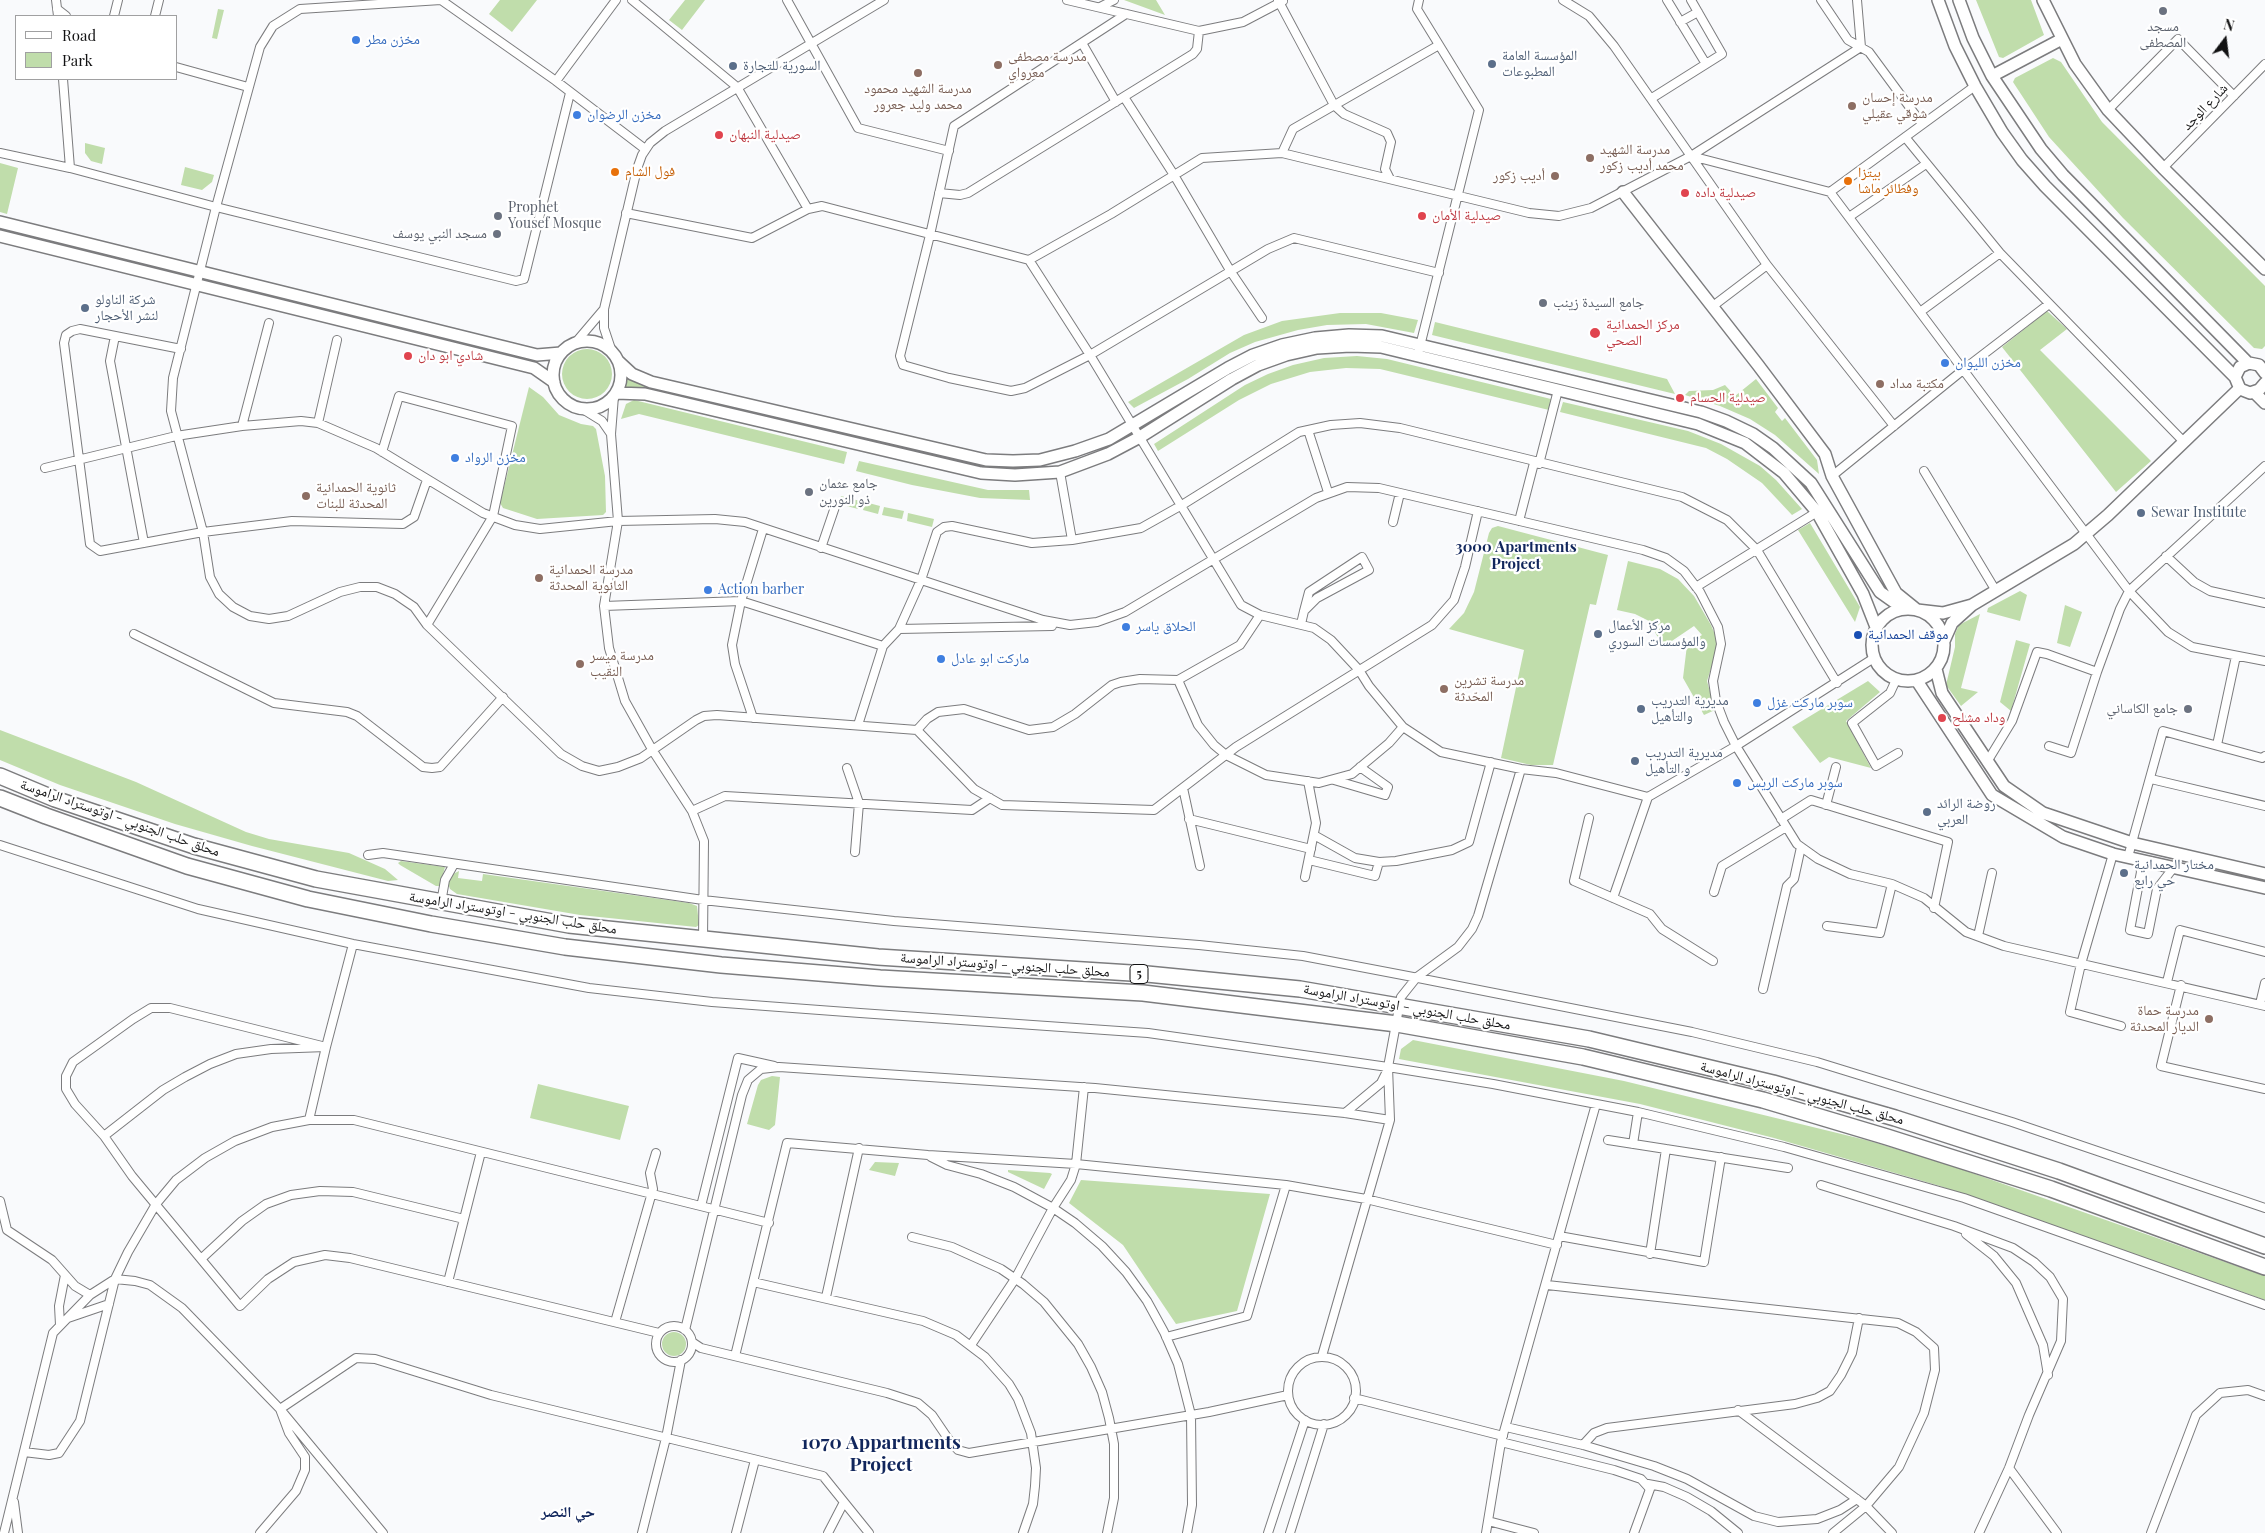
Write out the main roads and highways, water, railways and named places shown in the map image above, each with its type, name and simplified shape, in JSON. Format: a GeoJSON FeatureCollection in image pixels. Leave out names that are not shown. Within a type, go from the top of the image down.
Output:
{"type":"FeatureCollection","features":[{"type":"Feature","properties":{"kind":"highway","name":"محلق حلب الجنوبي - اوتوستراد الراموسة"},"geometry":{"type":"LineString","coordinates":[[0,776],[55,799],[194,846],[316,879],[569,926],[878,957],[1166,976],[1300,989],[1589,1039],[1773,1083],[1895,1118],[2059,1171],[2265,1246]]}},
{"type":"Feature","properties":{"kind":"highway","name":"محلق حلب الجنوبي - اوتوستراد الراموسة"},"geometry":{"type":"LineString","coordinates":[[2,799],[187,866],[308,899],[431,924],[565,947],[721,965],[870,977],[1143,993],[1397,1024],[1583,1057],[1763,1100],[1888,1136],[2052,1189],[2265,1267]]}},
{"type":"Feature","properties":{"kind":"place","name":"مسجد المصطفى"},"geometry":{"type":"Point","coordinates":[2163,11]}},
{"type":"Feature","properties":{"kind":"place","name":"مخزن مطر"},"geometry":{"type":"Point","coordinates":[356,40]}},
{"type":"Feature","properties":{"kind":"place","name":"المؤسسة العامة المطبوعات"},"geometry":{"type":"Point","coordinates":[1492,64]}},
{"type":"Feature","properties":{"kind":"place","name":"مدرسة مصطفى معرواي"},"geometry":{"type":"Point","coordinates":[998,65]}},
{"type":"Feature","properties":{"kind":"place","name":"السورية للتجارة"},"geometry":{"type":"Point","coordinates":[733,66]}},
{"type":"Feature","properties":{"kind":"place","name":"مدرسة الشهيد محمود محمد وليد جعرور"},"geometry":{"type":"Point","coordinates":[918,73]}},
{"type":"Feature","properties":{"kind":"place","name":"مدرسة إحسان شوقي عقيلي"},"geometry":{"type":"Point","coordinates":[1852,106]}},
{"type":"Feature","properties":{"kind":"place","name":"مخزن الرضوان"},"geometry":{"type":"Point","coordinates":[577,115]}},
{"type":"Feature","properties":{"kind":"place","name":"صيدلية النبهان"},"geometry":{"type":"Point","coordinates":[719,135]}},
{"type":"Feature","properties":{"kind":"place","name":"مدرسة الشهيد محمد أديب زكور"},"geometry":{"type":"Point","coordinates":[1590,158]}},
{"type":"Feature","properties":{"kind":"place","name":"فول الشام"},"geometry":{"type":"Point","coordinates":[615,172]}},
{"type":"Feature","properties":{"kind":"place","name":"أديب زكور"},"geometry":{"type":"Point","coordinates":[1555,176]}},
{"type":"Feature","properties":{"kind":"place","name":"بيتزا وفطائر ماشا"},"geometry":{"type":"Point","coordinates":[1848,181]}},
{"type":"Feature","properties":{"kind":"place","name":"صيدلية داده"},"geometry":{"type":"Point","coordinates":[1685,193]}},
{"type":"Feature","properties":{"kind":"place","name":"Prophet Yousef Mosque"},"geometry":{"type":"Point","coordinates":[498,216]}},
{"type":"Feature","properties":{"kind":"place","name":"صيدلية الأمان"},"geometry":{"type":"Point","coordinates":[1422,216]}},
{"type":"Feature","properties":{"kind":"place","name":"مسجد النبي يوسف"},"geometry":{"type":"Point","coordinates":[497,234]}},
{"type":"Feature","properties":{"kind":"place","name":"جامع السيدة زينب"},"geometry":{"type":"Point","coordinates":[1543,303]}},
{"type":"Feature","properties":{"kind":"place","name":"شركة الناولو لنشر الأحجار"},"geometry":{"type":"Point","coordinates":[85,308]}},
{"type":"Feature","properties":{"kind":"place","name":"مركز الحمدانية الصحي"},"geometry":{"type":"Point","coordinates":[1595,333]}},
{"type":"Feature","properties":{"kind":"place","name":"شادي ابو دان"},"geometry":{"type":"Point","coordinates":[408,356]}},
{"type":"Feature","properties":{"kind":"place","name":"مخزن الليوان"},"geometry":{"type":"Point","coordinates":[1945,363]}},
{"type":"Feature","properties":{"kind":"place","name":"مكتبة مداد"},"geometry":{"type":"Point","coordinates":[1880,384]}},
{"type":"Feature","properties":{"kind":"place","name":"صيدلية الحسام"},"geometry":{"type":"Point","coordinates":[1680,398]}},
{"type":"Feature","properties":{"kind":"place","name":"مخزن الرواد"},"geometry":{"type":"Point","coordinates":[455,458]}},
{"type":"Feature","properties":{"kind":"place","name":"جامع عثمان ذو النورين"},"geometry":{"type":"Point","coordinates":[809,492]}},
{"type":"Feature","properties":{"kind":"place","name":"ثانوية الحمدانية المحدثة للبنات"},"geometry":{"type":"Point","coordinates":[306,496]}},
{"type":"Feature","properties":{"kind":"place","name":"Sewar Institute"},"geometry":{"type":"Point","coordinates":[2141,513]}},
{"type":"Feature","properties":{"kind":"place","name":"مدرسة الحمدانية الثانوية المحدثة"},"geometry":{"type":"Point","coordinates":[539,578]}},
{"type":"Feature","properties":{"kind":"place","name":"Action barber"},"geometry":{"type":"Point","coordinates":[708,590]}},
{"type":"Feature","properties":{"kind":"place","name":"الحلاق ياسر"},"geometry":{"type":"Point","coordinates":[1126,627]}},
{"type":"Feature","properties":{"kind":"place","name":"مركز الأعمال والمؤسسات السوري"},"geometry":{"type":"Point","coordinates":[1598,634]}},
{"type":"Feature","properties":{"kind":"place","name":"موقف الحمدانية"},"geometry":{"type":"Point","coordinates":[1858,635]}},
{"type":"Feature","properties":{"kind":"place","name":"ماركت ابو عادل"},"geometry":{"type":"Point","coordinates":[941,659]}},
{"type":"Feature","properties":{"kind":"place","name":"مدرسة ميسر النقيب"},"geometry":{"type":"Point","coordinates":[580,664]}},
{"type":"Feature","properties":{"kind":"place","name":"مدرسة تشرين المحّدثة"},"geometry":{"type":"Point","coordinates":[1444,689]}},
{"type":"Feature","properties":{"kind":"place","name":"سوبر ماركت غزل"},"geometry":{"type":"Point","coordinates":[1757,703]}},
{"type":"Feature","properties":{"kind":"place","name":"مديرية التدريب والتأهيل"},"geometry":{"type":"Point","coordinates":[1641,709]}},
{"type":"Feature","properties":{"kind":"place","name":"جامع الكاساني"},"geometry":{"type":"Point","coordinates":[2188,709]}},
{"type":"Feature","properties":{"kind":"place","name":"وداد مشلح"},"geometry":{"type":"Point","coordinates":[1942,718]}},
{"type":"Feature","properties":{"kind":"place","name":"مديرية التدريب و التأهيل"},"geometry":{"type":"Point","coordinates":[1635,761]}},
{"type":"Feature","properties":{"kind":"place","name":"سوبر ماركت الريس"},"geometry":{"type":"Point","coordinates":[1737,783]}},
{"type":"Feature","properties":{"kind":"place","name":"روضة الرائد العربي"},"geometry":{"type":"Point","coordinates":[1927,812]}},
{"type":"Feature","properties":{"kind":"place","name":"مختار الحمدانية حي رابع"},"geometry":{"type":"Point","coordinates":[2124,873]}},
{"type":"Feature","properties":{"kind":"place","name":"مدرسة حماة الديار المحدثة"},"geometry":{"type":"Point","coordinates":[2209,1019]}},
{"type":"Feature","properties":{"kind":"district","name":"3000 Apartments Project"},"geometry":{"type":"Point","coordinates":[1516,556]}},
{"type":"Feature","properties":{"kind":"district","name":"1070 Appartments Project"},"geometry":{"type":"Point","coordinates":[881,1454]}},
{"type":"Feature","properties":{"kind":"district","name":"حي النصر"},"geometry":{"type":"Point","coordinates":[568,1512]}}]}
